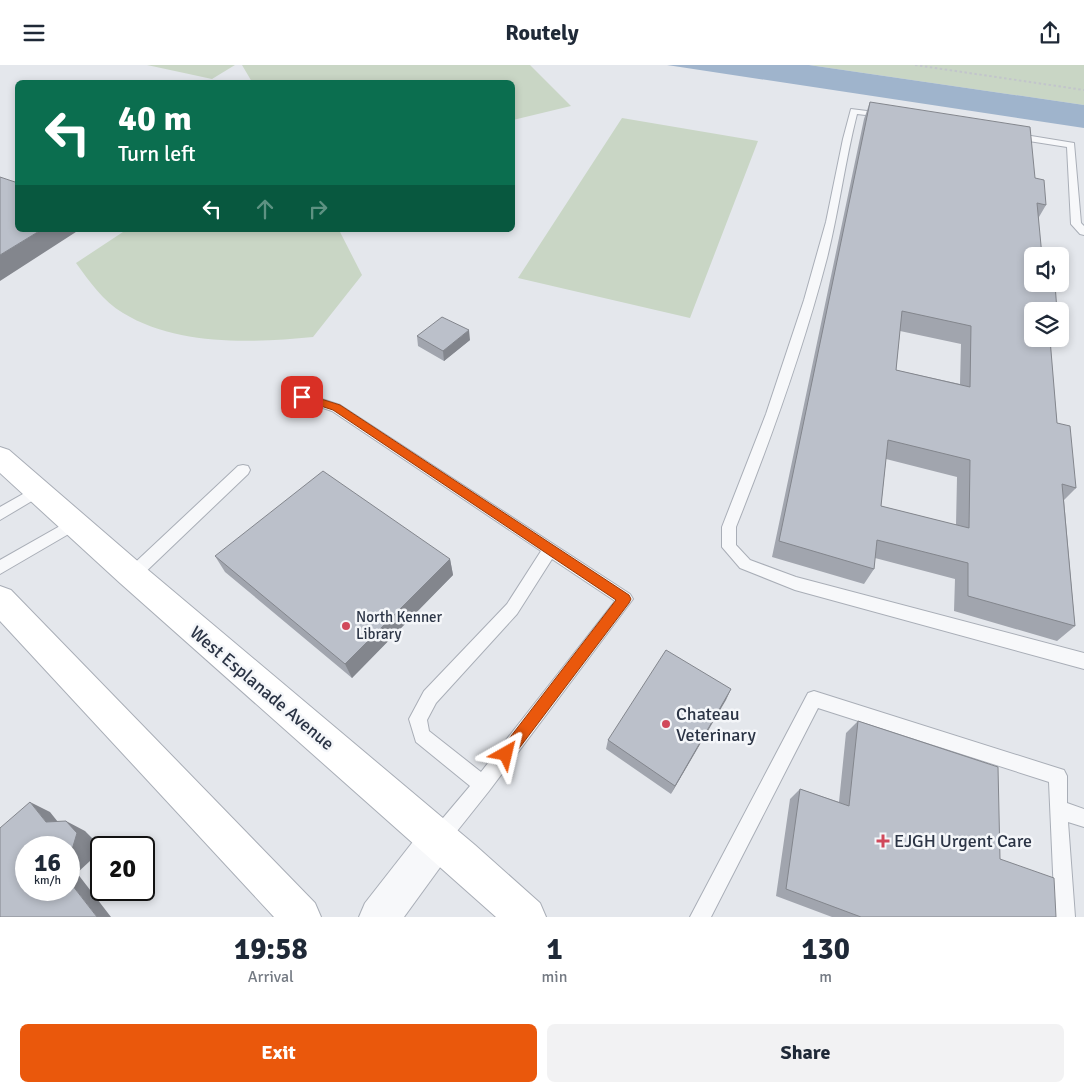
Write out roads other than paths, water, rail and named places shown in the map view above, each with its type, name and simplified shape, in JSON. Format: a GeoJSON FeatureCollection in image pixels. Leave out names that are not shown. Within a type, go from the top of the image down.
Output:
{"type":"FeatureCollection","features":[{"type":"Feature","properties":{"kind":"main road","name":"West Esplanade Avenue"},"geometry":{"type":"LineString","coordinates":[[0,457],[131,576],[439,838],[526,917]]}},
{"type":"Feature","properties":{"kind":"main road"},"geometry":{"type":"LineString","coordinates":[[0,600],[300,917]]}},
{"type":"Feature","properties":{"kind":"street"},"geometry":{"type":"LineString","coordinates":[[379,917],[439,838]]}},
{"type":"Feature","properties":{"kind":"lane"},"geometry":{"type":"LineString","coordinates":[[894,117],[854,111],[846,139],[832,219],[814,285],[774,413],[729,527],[729,547],[745,564],[795,583],[1084,661]]}},
{"type":"Feature","properties":{"kind":"lane"},"geometry":{"type":"LineString","coordinates":[[1002,134],[1071,145],[1076,224],[1084,232]]}},
{"type":"Feature","properties":{"kind":"lane"},"geometry":{"type":"LineString","coordinates":[[302,397],[336,407],[624,599],[483,785],[439,838]]}},
{"type":"Feature","properties":{"kind":"lane"},"geometry":{"type":"LineString","coordinates":[[131,576],[242,470]]}},
{"type":"Feature","properties":{"kind":"lane"},"geometry":{"type":"LineString","coordinates":[[0,514],[37,491]]}},
{"type":"Feature","properties":{"kind":"lane"},"geometry":{"type":"LineString","coordinates":[[0,567],[74,524]]}},
{"type":"Feature","properties":{"kind":"lane"},"geometry":{"type":"LineString","coordinates":[[483,785],[422,736],[418,719],[430,697],[512,609],[550,549]]}},
{"type":"Feature","properties":{"kind":"lane"},"geometry":{"type":"LineString","coordinates":[[700,917],[814,699],[1058,776],[1058,809],[1065,917]]}},
{"type":"Feature","properties":{"kind":"lane"},"geometry":{"type":"LineString","coordinates":[[1058,809],[1084,818]]}},
{"type":"Feature","properties":{"kind":"water"},"geometry":{"type":"Polygon","coordinates":[[[667,65],[809,65],[1084,105],[1084,128],[667,65]]]}},
{"type":"Feature","properties":{"kind":"place","name":"North Kenner Library"},"geometry":{"type":"Point","coordinates":[346,626]}},
{"type":"Feature","properties":{"kind":"place","name":"Chateau Veterinary"},"geometry":{"type":"Point","coordinates":[666,724]}},
{"type":"Feature","properties":{"kind":"place","name":"EJGH Urgent Care"},"geometry":{"type":"Point","coordinates":[883,841]}}]}
